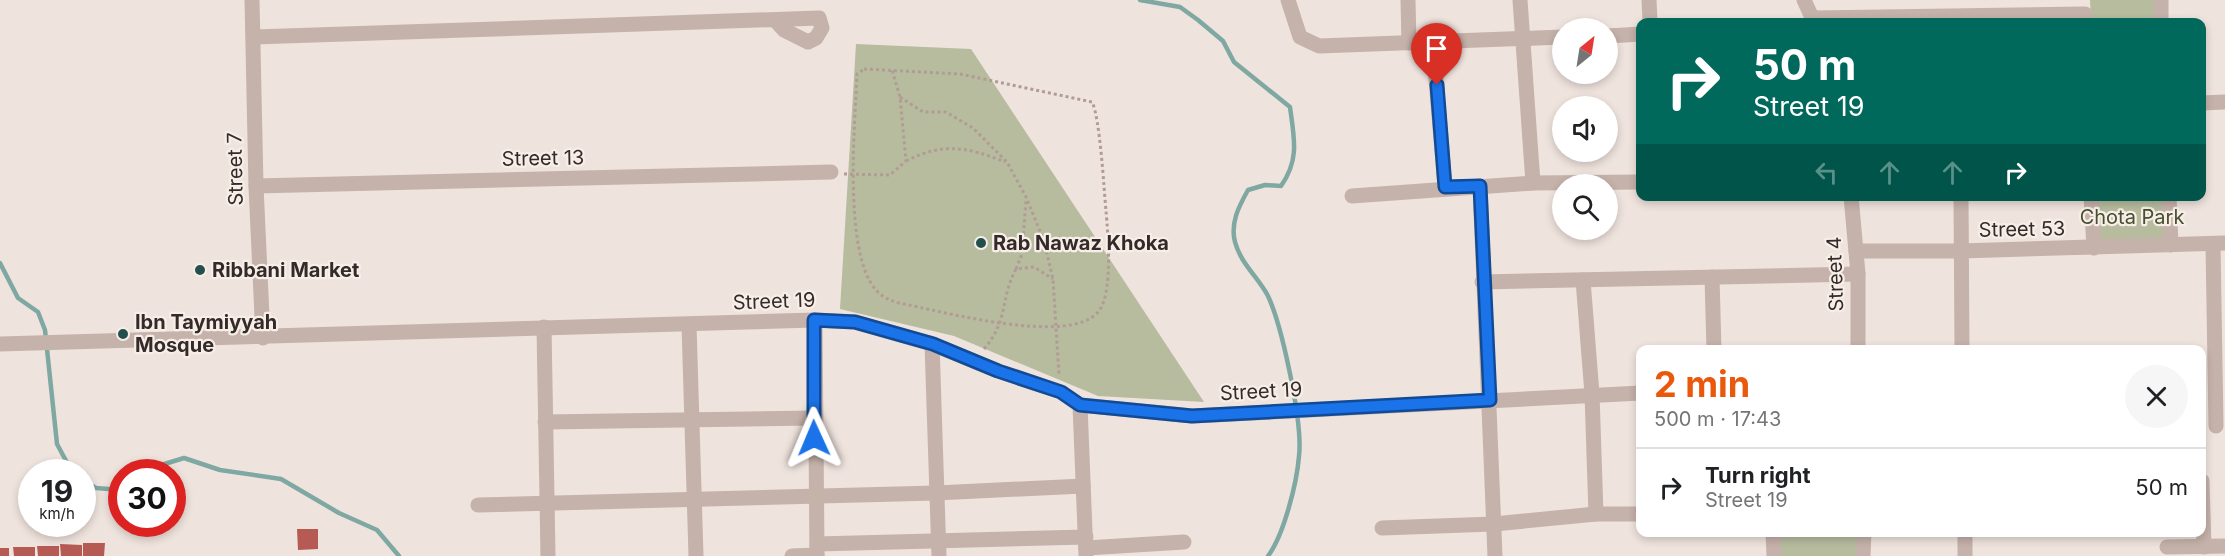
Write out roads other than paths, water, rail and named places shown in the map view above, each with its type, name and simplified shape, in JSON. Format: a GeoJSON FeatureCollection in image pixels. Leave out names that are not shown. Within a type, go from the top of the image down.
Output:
{"type":"FeatureCollection","features":[{"type":"Feature","properties":{"kind":"street","name":"Street 7"},"geometry":{"type":"LineString","coordinates":[[252,0],[256,186],[263,338]]}},
{"type":"Feature","properties":{"kind":"street"},"geometry":{"type":"LineString","coordinates":[[1288,0],[1300,37],[1319,46],[1552,38]]}},
{"type":"Feature","properties":{"kind":"street"},"geometry":{"type":"LineString","coordinates":[[1408,0],[1409,43]]}},
{"type":"Feature","properties":{"kind":"street"},"geometry":{"type":"LineString","coordinates":[[1520,0],[1533,183]]}},
{"type":"Feature","properties":{"kind":"street"},"geometry":{"type":"LineString","coordinates":[[1649,0],[1650,18]]}},
{"type":"Feature","properties":{"kind":"street"},"geometry":{"type":"LineString","coordinates":[[1804,0],[1812,18]]}},
{"type":"Feature","properties":{"kind":"street"},"geometry":{"type":"LineString","coordinates":[[2160,0],[2161,18]]}},
{"type":"Feature","properties":{"kind":"street"},"geometry":{"type":"LineString","coordinates":[[1853,18],[1953,13],[2085,12]]}},
{"type":"Feature","properties":{"kind":"street"},"geometry":{"type":"LineString","coordinates":[[254,37],[819,18],[822,28],[816,38],[808,42],[784,30],[775,20]]}},
{"type":"Feature","properties":{"kind":"street"},"geometry":{"type":"LineString","coordinates":[[1618,35],[1636,34]]}},
{"type":"Feature","properties":{"kind":"street"},"geometry":{"type":"LineString","coordinates":[[1433,44],[1445,187]]}},
{"type":"Feature","properties":{"kind":"street"},"geometry":{"type":"LineString","coordinates":[[2206,103],[2225,102]]}},
{"type":"Feature","properties":{"kind":"street","name":"Street 13"},"geometry":{"type":"LineString","coordinates":[[256,186],[831,172]]}},
{"type":"Feature","properties":{"kind":"street"},"geometry":{"type":"LineString","coordinates":[[1352,196],[1445,187],[1636,182]]}},
{"type":"Feature","properties":{"kind":"street"},"geometry":{"type":"LineString","coordinates":[[1480,186],[1482,282],[1490,400],[1495,556]]}},
{"type":"Feature","properties":{"kind":"street","name":"Street 4"},"geometry":{"type":"LineString","coordinates":[[1851,201],[1858,274],[1858,345]]}},
{"type":"Feature","properties":{"kind":"street"},"geometry":{"type":"LineString","coordinates":[[1961,201],[1962,345]]}},
{"type":"Feature","properties":{"kind":"street"},"geometry":{"type":"LineString","coordinates":[[2091,201],[2094,248]]}},
{"type":"Feature","properties":{"kind":"street"},"geometry":{"type":"LineString","coordinates":[[2169,201],[2171,245]]}},
{"type":"Feature","properties":{"kind":"street"},"geometry":{"type":"LineString","coordinates":[[2214,425],[2219,244]]}},
{"type":"Feature","properties":{"kind":"street","name":"Street 53"},"geometry":{"type":"LineString","coordinates":[[1856,250],[1961,251],[2219,244]]}},
{"type":"Feature","properties":{"kind":"street"},"geometry":{"type":"LineString","coordinates":[[1482,282],[1858,274]]}},
{"type":"Feature","properties":{"kind":"street"},"geometry":{"type":"LineString","coordinates":[[1712,277],[1714,345]]}},
{"type":"Feature","properties":{"kind":"street"},"geometry":{"type":"LineString","coordinates":[[1583,280],[1592,394],[1596,514]]}},
{"type":"Feature","properties":{"kind":"street"},"geometry":{"type":"LineString","coordinates":[[814,320],[817,552]]}},
{"type":"Feature","properties":{"kind":"street","name":"Street 19"},"geometry":{"type":"LineString","coordinates":[[0,344],[814,320],[855,322],[933,344],[998,371],[1061,392],[1080,405],[1192,416],[1636,393]]}},
{"type":"Feature","properties":{"kind":"street"},"geometry":{"type":"LineString","coordinates":[[689,325],[690,420],[696,556]]}},
{"type":"Feature","properties":{"kind":"street"},"geometry":{"type":"LineString","coordinates":[[544,327],[548,556]]}},
{"type":"Feature","properties":{"kind":"street"},"geometry":{"type":"LineString","coordinates":[[933,344],[939,549]]}},
{"type":"Feature","properties":{"kind":"street"},"geometry":{"type":"LineString","coordinates":[[1080,405],[1086,547]]}},
{"type":"Feature","properties":{"kind":"street"},"geometry":{"type":"LineString","coordinates":[[545,422],[814,418]]}},
{"type":"Feature","properties":{"kind":"street"},"geometry":{"type":"LineString","coordinates":[[478,505],[693,498],[816,497],[1083,486]]}},
{"type":"Feature","properties":{"kind":"street"},"geometry":{"type":"LineString","coordinates":[[2167,548],[2215,549],[2206,502]]}},
{"type":"Feature","properties":{"kind":"street"},"geometry":{"type":"LineString","coordinates":[[1382,528],[1494,524],[1596,514],[1636,514]]}},
{"type":"Feature","properties":{"kind":"street"},"geometry":{"type":"LineString","coordinates":[[1773,537],[1774,556]]}},
{"type":"Feature","properties":{"kind":"street"},"geometry":{"type":"LineString","coordinates":[[1863,556],[1864,537]]}},
{"type":"Feature","properties":{"kind":"street"},"geometry":{"type":"LineString","coordinates":[[1965,537],[1965,556]]}},
{"type":"Feature","properties":{"kind":"street"},"geometry":{"type":"LineString","coordinates":[[792,556],[817,552],[1086,547],[1184,542]]}},
{"type":"Feature","properties":{"kind":"waterway"},"geometry":{"type":"LineString","coordinates":[[1140,0],[1180,7],[1223,41],[1234,62],[1290,107],[1294,148],[1287,176],[1281,186],[1265,185],[1248,190],[1239,208],[1234,228],[1238,250],[1245,264],[1264,289],[1274,310],[1290,375],[1298,421],[1299,456],[1293,494],[1279,535],[1268,556]]}},
{"type":"Feature","properties":{"kind":"waterway"},"geometry":{"type":"LineString","coordinates":[[0,263],[18,298],[38,312],[45,330],[57,444],[65,459]]}},
{"type":"Feature","properties":{"kind":"waterway"},"geometry":{"type":"LineString","coordinates":[[181,459],[184,458],[220,470],[281,479],[339,513],[377,530],[399,556]]}},
{"type":"Feature","properties":{"kind":"waterway"},"geometry":{"type":"LineString","coordinates":[[96,488],[108,489]]}},
{"type":"Feature","properties":{"kind":"place","name":"Rab Nawaz Khoka"},"geometry":{"type":"Point","coordinates":[981,243]}},
{"type":"Feature","properties":{"kind":"place","name":"Ribbani Market"},"geometry":{"type":"Point","coordinates":[200,270]}},
{"type":"Feature","properties":{"kind":"place","name":"Ibn Taymiyyah Mosque"},"geometry":{"type":"Point","coordinates":[123,334]}},
{"type":"Feature","properties":{"kind":"park label","name":"Chota Park"},"geometry":{"type":"Point","coordinates":[2132,217]}}]}
